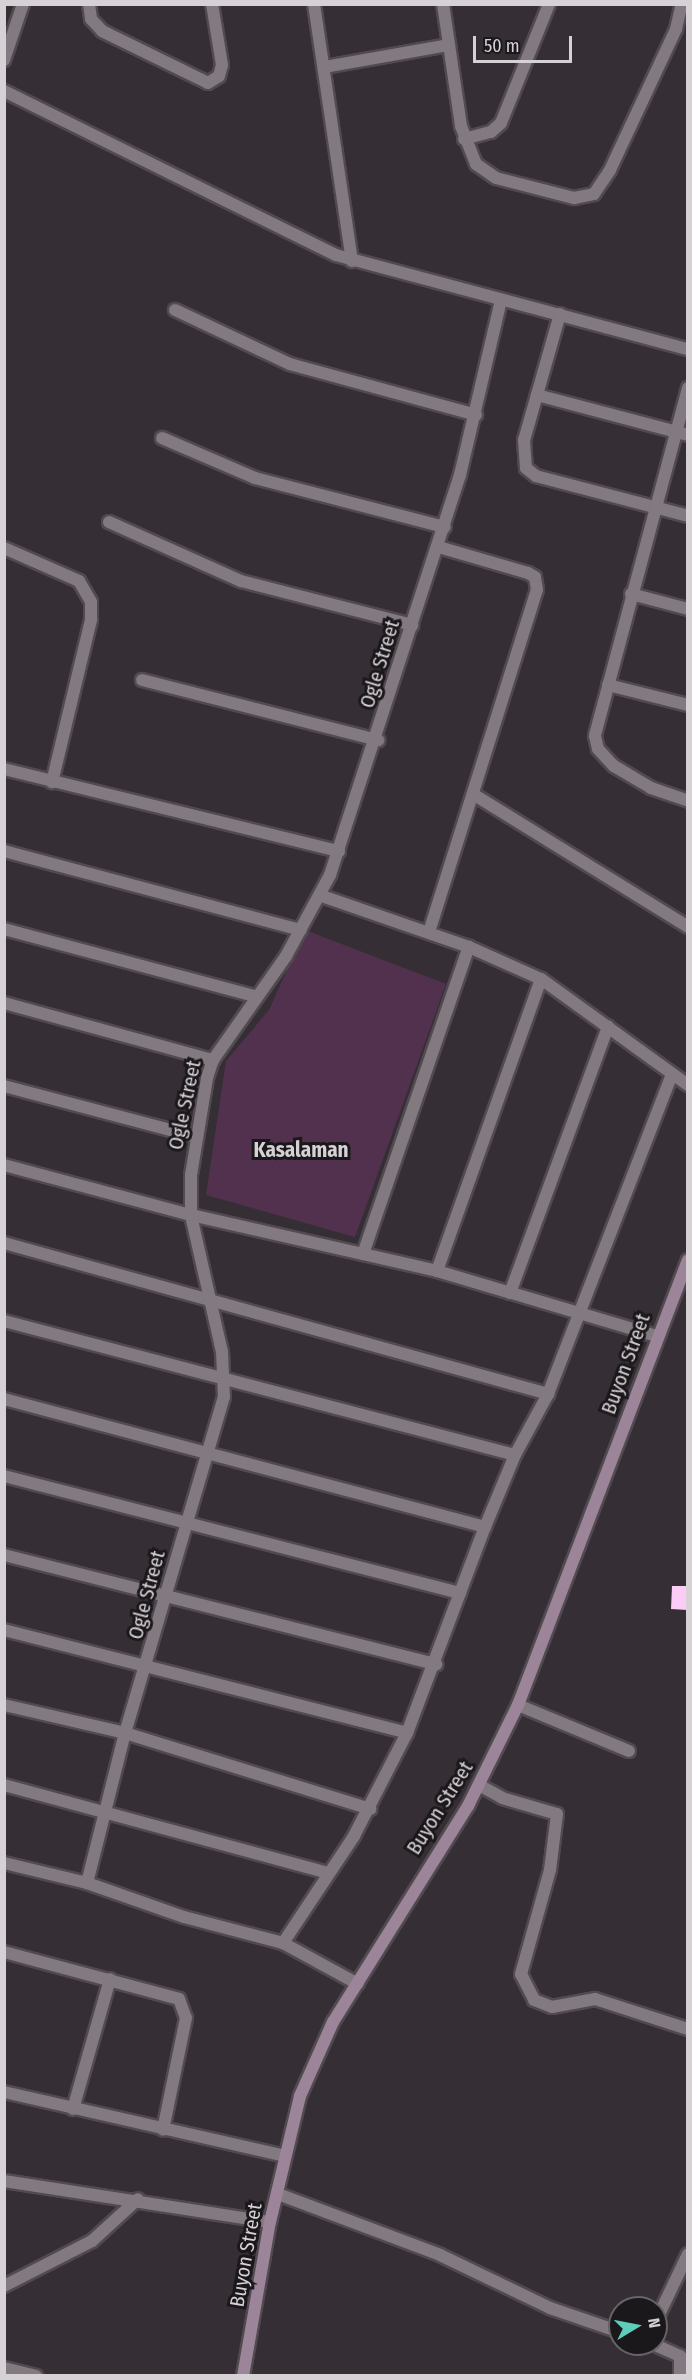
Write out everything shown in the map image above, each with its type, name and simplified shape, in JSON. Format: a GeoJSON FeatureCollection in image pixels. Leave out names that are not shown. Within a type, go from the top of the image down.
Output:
{"type":"FeatureCollection","features":[{"type":"Feature","properties":{"kind":"main road","name":"Buyon Street"},"geometry":{"type":"LineString","coordinates":[[243,2376],[270,2222],[300,2096],[333,2022],[479,1785],[518,1705],[656,1336],[687,1260]]}},
{"type":"Feature","properties":{"kind":"street"},"geometry":{"type":"LineString","coordinates":[[4,60],[23,4]]}},
{"type":"Feature","properties":{"kind":"street"},"geometry":{"type":"LineString","coordinates":[[89,4],[91,19],[102,32],[207,83],[219,76],[222,66],[212,4]]}},
{"type":"Feature","properties":{"kind":"street"},"geometry":{"type":"LineString","coordinates":[[314,4],[352,261]]}},
{"type":"Feature","properties":{"kind":"street"},"geometry":{"type":"LineString","coordinates":[[443,4],[464,139],[476,164],[496,178],[568,198],[594,194],[610,170],[676,29],[682,4]]}},
{"type":"Feature","properties":{"kind":"street"},"geometry":{"type":"LineString","coordinates":[[464,139],[491,132],[501,123],[549,4]]}},
{"type":"Feature","properties":{"kind":"street"},"geometry":{"type":"LineString","coordinates":[[324,67],[449,45]]}},
{"type":"Feature","properties":{"kind":"street"},"geometry":{"type":"LineString","coordinates":[[4,91],[316,247],[352,261],[687,349]]}},
{"type":"Feature","properties":{"kind":"street","name":"Ogle Street"},"geometry":{"type":"LineString","coordinates":[[87,1883],[125,1733],[147,1670],[226,1377],[191,1215],[197,1137],[213,1060],[302,930],[322,896],[378,740],[412,625],[439,547],[476,415],[501,300]]}},
{"type":"Feature","properties":{"kind":"street"},"geometry":{"type":"LineString","coordinates":[[175,310],[300,367],[476,415]]}},
{"type":"Feature","properties":{"kind":"street"},"geometry":{"type":"LineString","coordinates":[[560,314],[524,440],[524,461],[530,474],[687,516]]}},
{"type":"Feature","properties":{"kind":"street"},"geometry":{"type":"LineString","coordinates":[[687,388],[682,434],[654,508],[595,736],[604,758],[651,788],[687,801]]}},
{"type":"Feature","properties":{"kind":"street"},"geometry":{"type":"LineString","coordinates":[[537,395],[682,434]]}},
{"type":"Feature","properties":{"kind":"street"},"geometry":{"type":"LineString","coordinates":[[162,438],[255,478],[445,527]]}},
{"type":"Feature","properties":{"kind":"street"},"geometry":{"type":"LineString","coordinates":[[109,522],[242,582],[412,625]]}},
{"type":"Feature","properties":{"kind":"street"},"geometry":{"type":"LineString","coordinates":[[429,932],[537,583],[528,573],[439,547]]}},
{"type":"Feature","properties":{"kind":"street"},"geometry":{"type":"LineString","coordinates":[[4,548],[78,581],[91,602],[91,620],[52,782]]}},
{"type":"Feature","properties":{"kind":"street"},"geometry":{"type":"LineString","coordinates":[[631,594],[687,609]]}},
{"type":"Feature","properties":{"kind":"street"},"geometry":{"type":"LineString","coordinates":[[142,680],[378,740]]}},
{"type":"Feature","properties":{"kind":"street"},"geometry":{"type":"LineString","coordinates":[[608,686],[687,705]]}},
{"type":"Feature","properties":{"kind":"street"},"geometry":{"type":"LineString","coordinates":[[4,769],[339,851]]}},
{"type":"Feature","properties":{"kind":"street"},"geometry":{"type":"LineString","coordinates":[[473,794],[687,927]]}},
{"type":"Feature","properties":{"kind":"street"},"geometry":{"type":"LineString","coordinates":[[4,851],[302,930]]}},
{"type":"Feature","properties":{"kind":"street"},"geometry":{"type":"LineString","coordinates":[[322,896],[470,947],[541,979],[608,1026],[671,1077],[687,1085]]}},
{"type":"Feature","properties":{"kind":"street"},"geometry":{"type":"LineString","coordinates":[[4,929],[257,997]]}},
{"type":"Feature","properties":{"kind":"street"},"geometry":{"type":"LineString","coordinates":[[363,1254],[470,947]]}},
{"type":"Feature","properties":{"kind":"street"},"geometry":{"type":"LineString","coordinates":[[437,1271],[541,979]]}},
{"type":"Feature","properties":{"kind":"street"},"geometry":{"type":"LineString","coordinates":[[4,1003],[213,1060]]}},
{"type":"Feature","properties":{"kind":"street"},"geometry":{"type":"LineString","coordinates":[[510,1293],[608,1026]]}},
{"type":"Feature","properties":{"kind":"street"},"geometry":{"type":"LineString","coordinates":[[283,1943],[370,1809],[407,1733],[436,1664],[485,1527],[515,1455],[548,1394],[671,1077]]}},
{"type":"Feature","properties":{"kind":"street"},"geometry":{"type":"LineString","coordinates":[[4,1086],[197,1137]]}},
{"type":"Feature","properties":{"kind":"street"},"geometry":{"type":"LineString","coordinates":[[4,1165],[191,1215],[437,1271],[656,1336]]}},
{"type":"Feature","properties":{"kind":"street"},"geometry":{"type":"LineString","coordinates":[[4,1243],[209,1297],[548,1394]]}},
{"type":"Feature","properties":{"kind":"street"},"geometry":{"type":"LineString","coordinates":[[4,1321],[226,1377],[515,1455]]}},
{"type":"Feature","properties":{"kind":"street"},"geometry":{"type":"LineString","coordinates":[[4,1399],[485,1527]]}},
{"type":"Feature","properties":{"kind":"street"},"geometry":{"type":"LineString","coordinates":[[4,1476],[186,1526],[460,1593]]}},
{"type":"Feature","properties":{"kind":"street"},"geometry":{"type":"LineString","coordinates":[[4,1555],[436,1664]]}},
{"type":"Feature","properties":{"kind":"street"},"geometry":{"type":"LineString","coordinates":[[4,1630],[147,1670],[407,1733]]}},
{"type":"Feature","properties":{"kind":"street"},"geometry":{"type":"LineString","coordinates":[[4,1705],[125,1733],[370,1809]]}},
{"type":"Feature","properties":{"kind":"street"},"geometry":{"type":"LineString","coordinates":[[518,1705],[629,1751]]}},
{"type":"Feature","properties":{"kind":"street"},"geometry":{"type":"LineString","coordinates":[[4,1785],[106,1810],[327,1873]]}},
{"type":"Feature","properties":{"kind":"street"},"geometry":{"type":"LineString","coordinates":[[479,1785],[502,1798],[557,1814],[550,1870],[521,1974],[534,2000],[552,2007],[595,1999],[687,2029]]}},
{"type":"Feature","properties":{"kind":"street"},"geometry":{"type":"LineString","coordinates":[[4,1863],[87,1883],[184,1917],[283,1943],[357,1984]]}},
{"type":"Feature","properties":{"kind":"street"},"geometry":{"type":"LineString","coordinates":[[4,1953],[170,1994],[184,2007],[180,2058],[163,2130]]}},
{"type":"Feature","properties":{"kind":"street"},"geometry":{"type":"LineString","coordinates":[[73,2109],[110,1979]]}},
{"type":"Feature","properties":{"kind":"street"},"geometry":{"type":"LineString","coordinates":[[4,2092],[285,2156]]}},
{"type":"Feature","properties":{"kind":"street"},"geometry":{"type":"LineString","coordinates":[[4,2181],[138,2199],[270,2222]]}},
{"type":"Feature","properties":{"kind":"street"},"geometry":{"type":"LineString","coordinates":[[278,2194],[440,2255],[550,2308],[608,2328]]}},
{"type":"Feature","properties":{"kind":"street"},"geometry":{"type":"LineString","coordinates":[[4,2286],[92,2241],[138,2199]]}},
{"type":"Feature","properties":{"kind":"street"},"geometry":{"type":"LineString","coordinates":[[668,2296],[687,2254]]}},
{"type":"Feature","properties":{"kind":"street"},"geometry":{"type":"LineString","coordinates":[[668,2351],[680,2356],[680,2376]]}},
{"type":"Feature","properties":{"kind":"street"},"geometry":{"type":"LineString","coordinates":[[4,2368],[36,2376]]}},
{"type":"Feature","properties":{"kind":"shaded area"},"geometry":{"type":"Polygon","coordinates":[[[305,930],[446,984],[355,1237],[206,1195],[226,1061],[269,1010],[305,930]]]}},
{"type":"Feature","properties":{"kind":"building"},"geometry":{"type":"Polygon","coordinates":[[[672,1586],[686,1586],[687,1610],[671,1609],[672,1586]]]}},
{"type":"Feature","properties":{"kind":"district","name":"Kasalaman"},"geometry":{"type":"Point","coordinates":[301,1150]}}]}
